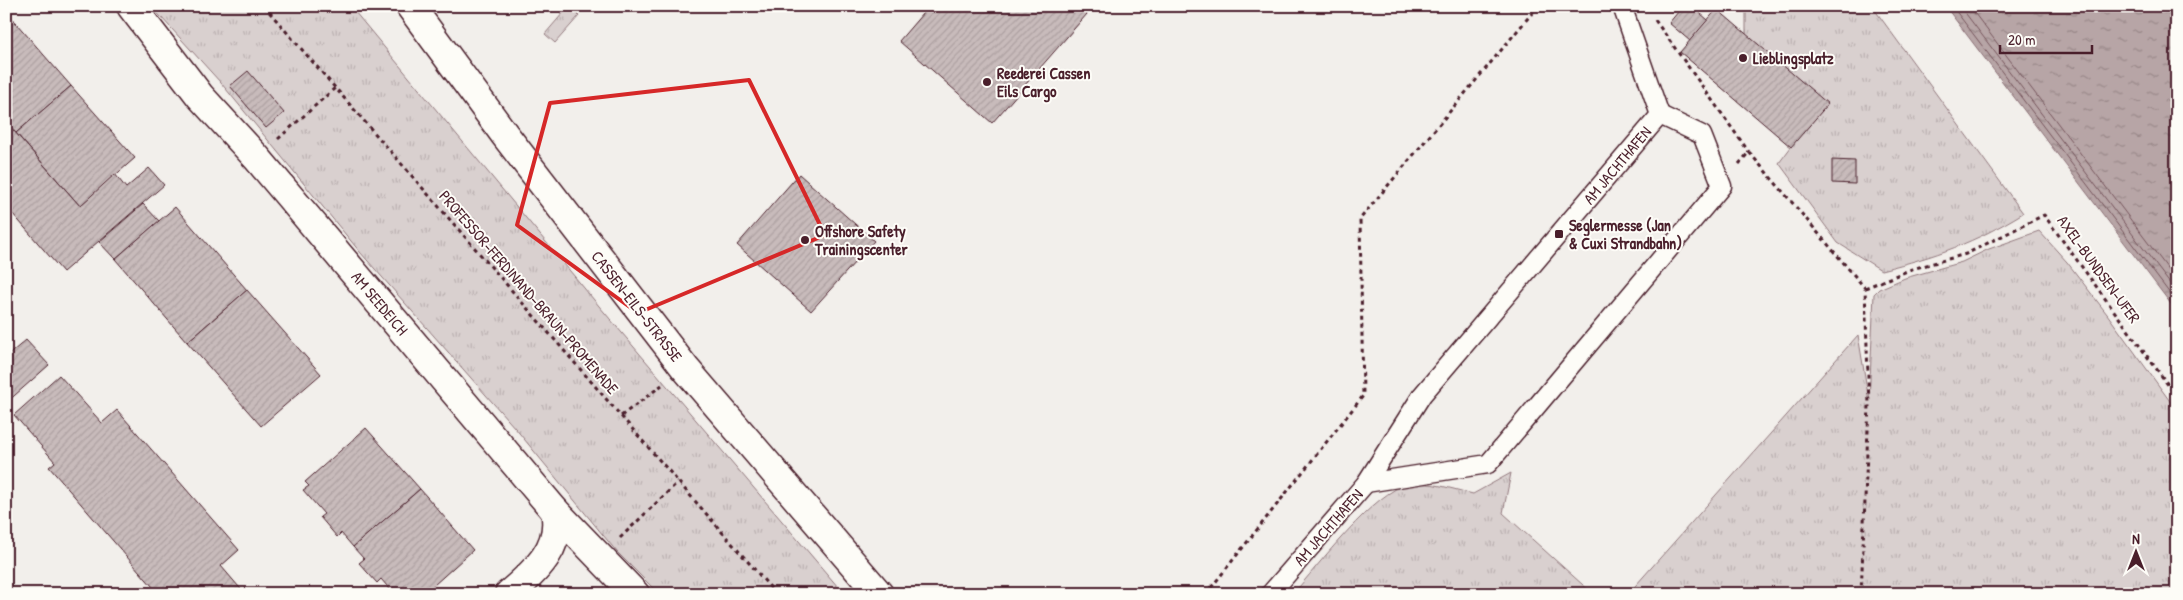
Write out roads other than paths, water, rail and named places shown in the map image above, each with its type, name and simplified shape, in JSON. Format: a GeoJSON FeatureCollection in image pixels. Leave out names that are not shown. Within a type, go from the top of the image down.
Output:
{"type":"FeatureCollection","features":[{"type":"Feature","properties":{"kind":"street","name":"AM SEEDEICH"},"geometry":{"type":"LineString","coordinates":[[131,6],[200,96],[257,158],[555,511],[635,594]]}},
{"type":"Feature","properties":{"kind":"street","name":"CASSEN-EILS-STRASSE"},"geometry":{"type":"LineString","coordinates":[[411,7],[505,135],[685,368],[879,594]]}},
{"type":"Feature","properties":{"kind":"street"},"geometry":{"type":"LineString","coordinates":[[509,594],[546,557],[557,527],[555,511]]}},
{"type":"Feature","properties":{"kind":"lane"},"geometry":{"type":"LineString","coordinates":[[1622,6],[1660,115]]}},
{"type":"Feature","properties":{"kind":"lane","name":"AM JACHTHAFEN"},"geometry":{"type":"LineString","coordinates":[[1270,594],[1366,483],[1422,395],[1660,115],[1702,135],[1722,186],[1488,464],[1366,483]]}},
{"type":"Feature","properties":{"kind":"water"},"geometry":{"type":"Polygon","coordinates":[[[1945,6],[2177,6],[2177,312],[1945,6]]]}},
{"type":"Feature","properties":{"kind":"place","name":"Lieblingsplatz"},"geometry":{"type":"Point","coordinates":[1743,58]}},
{"type":"Feature","properties":{"kind":"place","name":"Reederei Cassen Eils Cargo"},"geometry":{"type":"Point","coordinates":[987,82]}},
{"type":"Feature","properties":{"kind":"place","name":"Seglermesse (Jan & Cuxi Strandbahn)"},"geometry":{"type":"Point","coordinates":[1559,234]}},
{"type":"Feature","properties":{"kind":"place","name":"Offshore Safety Trainingscenter"},"geometry":{"type":"Point","coordinates":[805,240]}}]}
